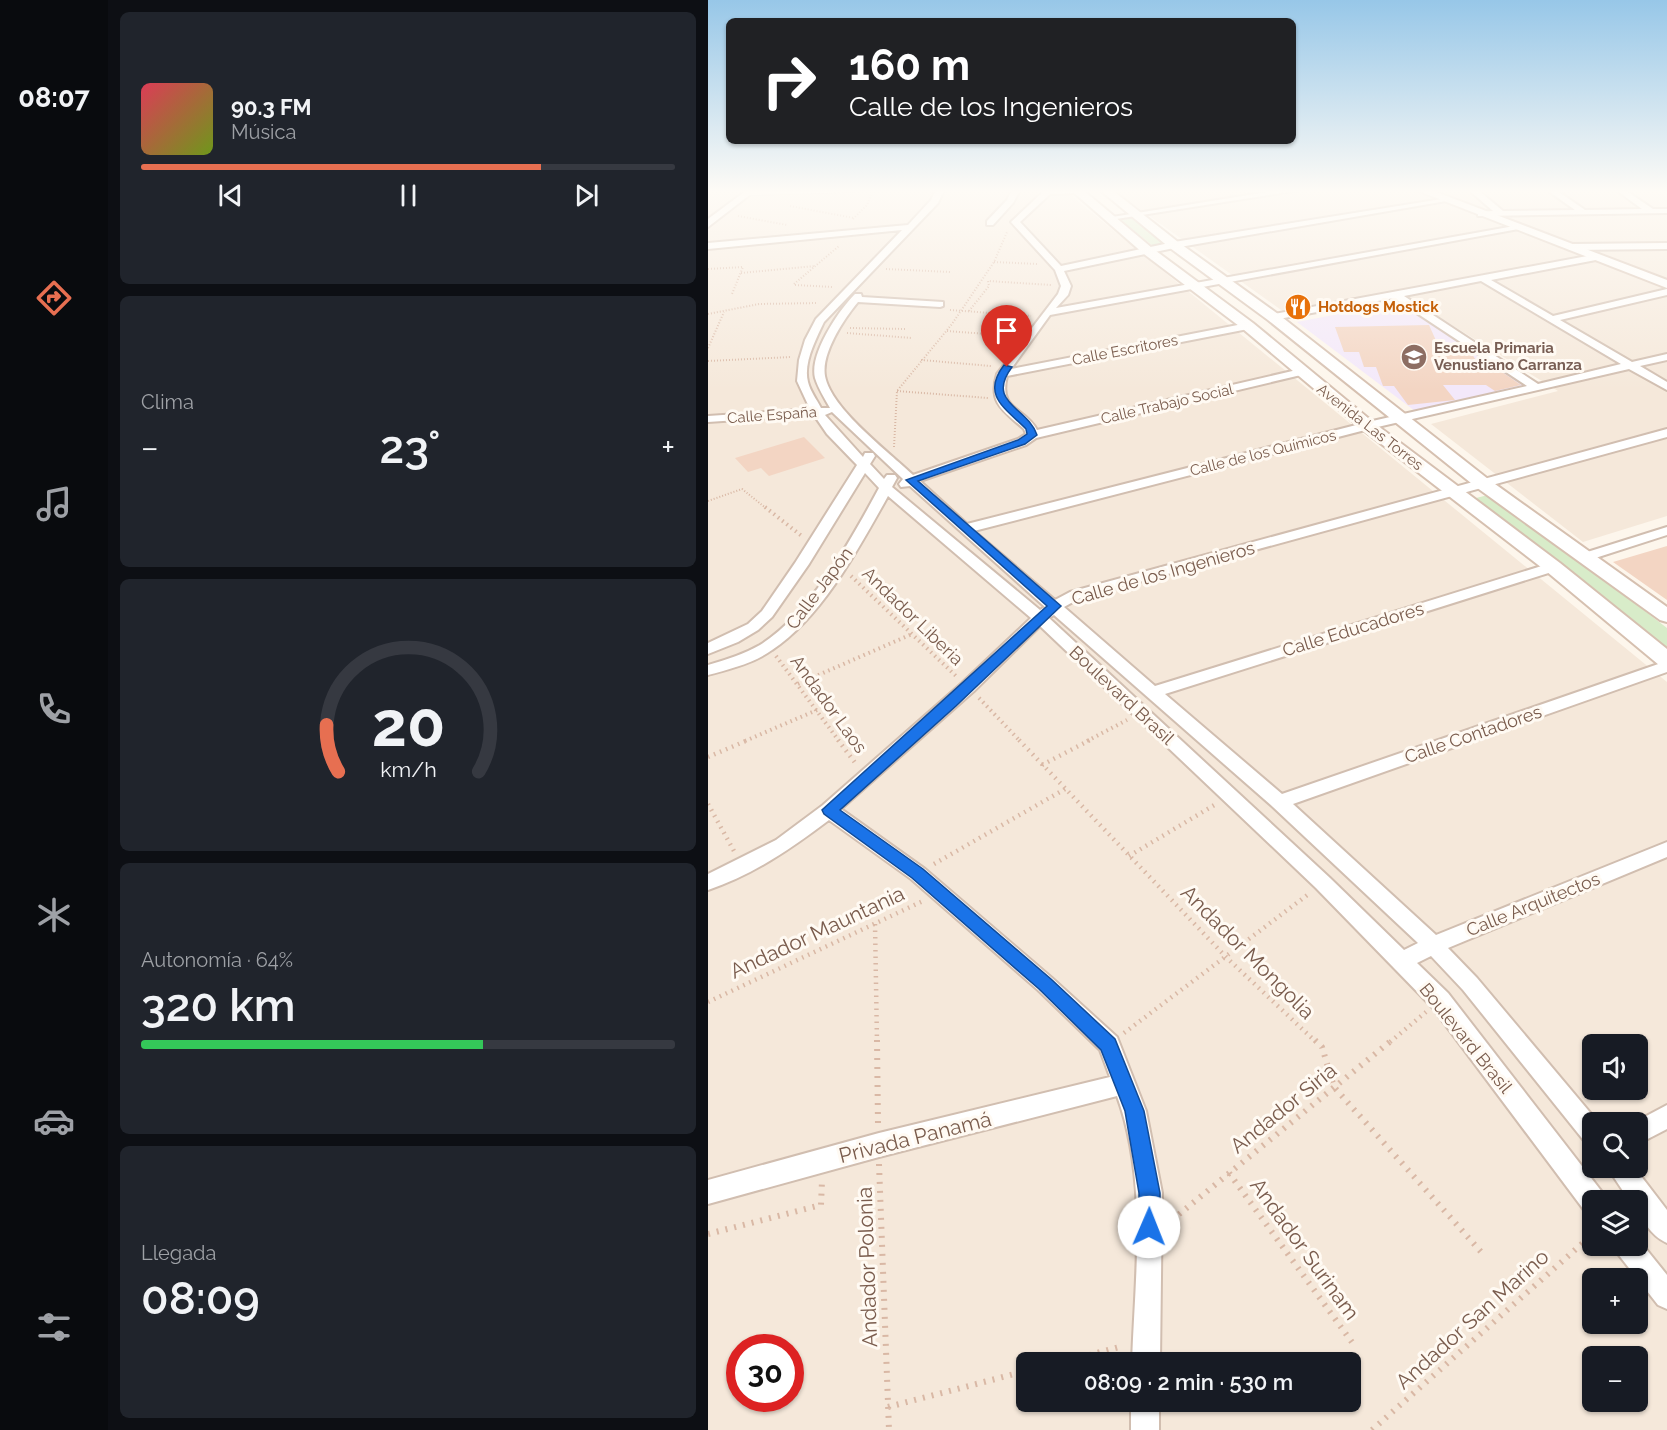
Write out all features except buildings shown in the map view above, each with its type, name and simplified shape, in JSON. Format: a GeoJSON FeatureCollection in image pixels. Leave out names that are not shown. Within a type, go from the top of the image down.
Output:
{"type":"FeatureCollection","features":[{"type":"Feature","properties":{"kind":"main road","name":"Avenida Las Torres"},"geometry":{"type":"LineString","coordinates":[[1156,257],[1248,326],[1368,426],[1553,567],[1667,660]]}},
{"type":"Feature","properties":{"kind":"main road","name":"Avenida Las Torres"},"geometry":{"type":"LineString","coordinates":[[1191,257],[1273,317],[1482,483],[1667,616]]}},
{"type":"Feature","properties":{"kind":"main road"},"geometry":{"type":"LineString","coordinates":[[1598,257],[1667,284]]}},
{"type":"Feature","properties":{"kind":"street","name":"Boulevard Brasil"},"geometry":{"type":"LineString","coordinates":[[884,257],[853,293],[836,323],[821,362],[820,377],[837,411],[964,529],[1279,802],[1433,945],[1470,984],[1582,1121]]}},
{"type":"Feature","properties":{"kind":"street","name":"Boulevard Brasil"},"geometry":{"type":"LineString","coordinates":[[893,257],[853,293],[837,303],[820,321],[810,340],[805,356],[802,381],[817,412],[831,432],[889,491],[1040,618],[1323,883],[1440,1000],[1585,1190]]}},
{"type":"Feature","properties":{"kind":"street"},"geometry":{"type":"LineString","coordinates":[[1032,435],[1030,428],[1000,399],[998,389],[1004,371],[1045,315],[1063,296],[1066,285],[1058,267],[1048,257]]}},
{"type":"Feature","properties":{"kind":"street"},"geometry":{"type":"LineString","coordinates":[[1058,267],[1116,257]]}},
{"type":"Feature","properties":{"kind":"street"},"geometry":{"type":"LineString","coordinates":[[1045,315],[1360,257]]}},
{"type":"Feature","properties":{"kind":"street"},"geometry":{"type":"LineString","coordinates":[[1273,317],[1598,257]]}},
{"type":"Feature","properties":{"kind":"street"},"geometry":{"type":"LineString","coordinates":[[1483,279],[1667,387]]}},
{"type":"Feature","properties":{"kind":"street"},"geometry":{"type":"LineString","coordinates":[[1552,319],[1667,292]]}},
{"type":"Feature","properties":{"kind":"street"},"geometry":{"type":"LineString","coordinates":[[853,293],[940,304]]}},
{"type":"Feature","properties":{"kind":"street"},"geometry":{"type":"LineString","coordinates":[[1395,294],[1537,388]]}},
{"type":"Feature","properties":{"kind":"street","name":"Calle Escritores"},"geometry":{"type":"LineString","coordinates":[[1004,371],[1248,326]]}},
{"type":"Feature","properties":{"kind":"street","name":"Calle de los Químicos"},"geometry":{"type":"LineString","coordinates":[[964,529],[1368,426],[1667,357]]}},
{"type":"Feature","properties":{"kind":"street","name":"Calle Trabajo Social"},"geometry":{"type":"LineString","coordinates":[[889,491],[911,480],[1022,442],[1032,435],[1301,372]]}},
{"type":"Feature","properties":{"kind":"street","name":"Calle España"},"geometry":{"type":"LineString","coordinates":[[708,419],[837,411]]}},
{"type":"Feature","properties":{"kind":"street","name":"Calle de los Ingenieros"},"geometry":{"type":"LineString","coordinates":[[708,882],[743,867],[783,845],[829,810],[867,779],[1040,618],[1054,606],[1075,595],[1667,433]]}},
{"type":"Feature","properties":{"kind":"street","name":"Calle Japón"},"geometry":{"type":"LineString","coordinates":[[709,648],[733,639],[753,627],[767,614],[875,448]]}},
{"type":"Feature","properties":{"kind":"street","name":"Calle Japón"},"geometry":{"type":"LineString","coordinates":[[708,670],[744,660],[795,626],[889,491],[895,466]]}},
{"type":"Feature","properties":{"kind":"street"},"geometry":{"type":"LineString","coordinates":[[1586,557],[1667,531]]}},
{"type":"Feature","properties":{"kind":"street","name":"Calle Educadores"},"geometry":{"type":"LineString","coordinates":[[1154,692],[1553,567]]}},
{"type":"Feature","properties":{"kind":"street","name":"Calle Contadores"},"geometry":{"type":"LineString","coordinates":[[1279,802],[1667,666]]}},
{"type":"Feature","properties":{"kind":"street"},"geometry":{"type":"LineString","coordinates":[[829,810],[918,874],[1045,984],[1108,1044],[1134,1111],[1150,1193],[1146,1351]]}},
{"type":"Feature","properties":{"kind":"street","name":"Calle Arquitectos"},"geometry":{"type":"LineString","coordinates":[[1401,962],[1433,945],[1667,849]]}},
{"type":"Feature","properties":{"kind":"street","name":"Privada Panamá"},"geometry":{"type":"LineString","coordinates":[[708,1192],[879,1145],[1123,1084]]}},
{"type":"Feature","properties":{"kind":"street"},"geometry":{"type":"LineString","coordinates":[[1648,1127],[1667,1116]]}},
{"type":"Feature","properties":{"kind":"street"},"geometry":{"type":"LineString","coordinates":[[1627,1178],[1667,1230]]}},
{"type":"Feature","properties":{"kind":"street"},"geometry":{"type":"LineString","coordinates":[[1636,1256],[1667,1296]]}},
{"type":"Feature","properties":{"kind":"street"},"geometry":{"type":"LineString","coordinates":[[1145,1412],[1145,1430]]}},
{"type":"Feature","properties":{"kind":"path"},"geometry":{"type":"LineString","coordinates":[[827,257],[794,285],[853,293]]}},
{"type":"Feature","properties":{"kind":"path"},"geometry":{"type":"LineString","coordinates":[[895,466],[897,391],[947,331],[996,257]]}},
{"type":"Feature","properties":{"kind":"path"},"geometry":{"type":"LineString","coordinates":[[994,262],[1058,267]]}},
{"type":"Feature","properties":{"kind":"path"},"geometry":{"type":"LineString","coordinates":[[741,273],[816,266]]}},
{"type":"Feature","properties":{"kind":"path"},"geometry":{"type":"LineString","coordinates":[[708,269],[743,267],[732,294]]}},
{"type":"Feature","properties":{"kind":"path"},"geometry":{"type":"LineString","coordinates":[[882,269],[950,272]]}},
{"type":"Feature","properties":{"kind":"path"},"geometry":{"type":"LineString","coordinates":[[969,311],[989,286],[988,281],[1066,285]]}},
{"type":"Feature","properties":{"kind":"path"},"geometry":{"type":"LineString","coordinates":[[708,314],[771,303],[837,303]]}},
{"type":"Feature","properties":{"kind":"path"},"geometry":{"type":"LineString","coordinates":[[950,310],[1045,315]]}},
{"type":"Feature","properties":{"kind":"path"},"geometry":{"type":"LineString","coordinates":[[708,348],[724,312]]}},
{"type":"Feature","properties":{"kind":"path"},"geometry":{"type":"LineString","coordinates":[[850,328],[906,329]]}},
{"type":"Feature","properties":{"kind":"path"},"geometry":{"type":"LineString","coordinates":[[947,331],[1029,337]]}},
{"type":"Feature","properties":{"kind":"path"},"geometry":{"type":"LineString","coordinates":[[846,333],[912,338]]}},
{"type":"Feature","properties":{"kind":"path"},"geometry":{"type":"LineString","coordinates":[[708,361],[805,356]]}},
{"type":"Feature","properties":{"kind":"path"},"geometry":{"type":"LineString","coordinates":[[921,360],[1004,371]]}},
{"type":"Feature","properties":{"kind":"path"},"geometry":{"type":"LineString","coordinates":[[897,391],[1000,399]]}},
{"type":"Feature","properties":{"kind":"path"},"geometry":{"type":"LineString","coordinates":[[708,501],[742,489],[814,545]]}},
{"type":"Feature","properties":{"kind":"path","name":"Andador Liberia"},"geometry":{"type":"LineString","coordinates":[[839,564],[968,687]]}},
{"type":"Feature","properties":{"kind":"path"},"geometry":{"type":"LineString","coordinates":[[798,684],[912,634]]}},
{"type":"Feature","properties":{"kind":"path","name":"Andador Laos"},"geometry":{"type":"LineString","coordinates":[[768,646],[867,779]]}},
{"type":"Feature","properties":{"kind":"path","name":"Andador Mongolia"},"geometry":{"type":"LineString","coordinates":[[968,687],[1227,958],[1322,1047],[1334,1087],[1483,1254]]}},
{"type":"Feature","properties":{"kind":"path"},"geometry":{"type":"LineString","coordinates":[[708,757],[817,710]]}},
{"type":"Feature","properties":{"kind":"path"},"geometry":{"type":"LineString","coordinates":[[1042,765],[1140,713]]}},
{"type":"Feature","properties":{"kind":"path"},"geometry":{"type":"LineString","coordinates":[[918,874],[1065,789]]}},
{"type":"Feature","properties":{"kind":"path"},"geometry":{"type":"LineString","coordinates":[[1129,856],[1229,795]]}},
{"type":"Feature","properties":{"kind":"path"},"geometry":{"type":"LineString","coordinates":[[708,804],[743,867]]}},
{"type":"Feature","properties":{"kind":"path"},"geometry":{"type":"LineString","coordinates":[[1108,1044],[1227,958],[1323,883]]}},
{"type":"Feature","properties":{"kind":"path","name":"Andador Mauntania"},"geometry":{"type":"LineString","coordinates":[[708,1002],[940,893]]}},
{"type":"Feature","properties":{"kind":"path","name":"Andador Polonia"},"geometry":{"type":"LineString","coordinates":[[875,924],[879,1145],[889,1430]]}},
{"type":"Feature","properties":{"kind":"path","name":"Andador Siria"},"geometry":{"type":"LineString","coordinates":[[1149,1244],[1176,1216],[1440,1000]]}},
{"type":"Feature","properties":{"kind":"path"},"geometry":{"type":"LineString","coordinates":[[708,1234],[821,1204],[823,1161]]}},
{"type":"Feature","properties":{"kind":"path","name":"Andador Surinam"},"geometry":{"type":"LineString","coordinates":[[1229,1173],[1354,1345]]}},
{"type":"Feature","properties":{"kind":"path","name":"Andador San Marino"},"geometry":{"type":"LineString","coordinates":[[1372,1430],[1582,1244]]}},
{"type":"Feature","properties":{"kind":"path"},"geometry":{"type":"LineString","coordinates":[[888,1407],[1016,1374]]}},
{"type":"Feature","properties":{"kind":"shaded area"},"geometry":{"type":"Polygon","coordinates":[[[708,257],[1146,257],[1667,682],[1667,1430],[708,1430],[708,257]]]}},
{"type":"Feature","properties":{"kind":"shaded area"},"geometry":{"type":"Polygon","coordinates":[[[1207,257],[1667,257],[1667,516],[1583,542],[1431,424],[1558,391],[1397,291],[1284,312],[1207,257]]]}},
{"type":"Feature","properties":{"kind":"shaded area","name":"Escuela Primaria Venustiano Carranza"},"geometry":{"type":"Polygon","coordinates":[[[1401,302],[1528,386],[1415,411],[1297,322],[1401,302]]]}},
{"type":"Feature","properties":{"kind":"green space"},"geometry":{"type":"Polygon","coordinates":[[[1492,494],[1667,628],[1667,647],[1472,499],[1492,494]]]}},
{"type":"Feature","properties":{"kind":"place","name":"Hotdogs Mostick"},"geometry":{"type":"Point","coordinates":[1298,307]}},
{"type":"Feature","properties":{"kind":"place","name":"Escuela Primaria Venustiano Carranza"},"geometry":{"type":"Point","coordinates":[1414,357]}},
{"type":"Feature","properties":{"kind":"route"},"geometry":{"type":"LineString","coordinates":[[1007,367],[1002,374],[998,389],[1000,399],[1030,428],[1032,435],[1022,442],[911,480],[1054,606],[951,703],[829,810],[918,874],[1045,984],[1108,1044],[1134,1111],[1150,1193],[1149,1227]]}}]}
